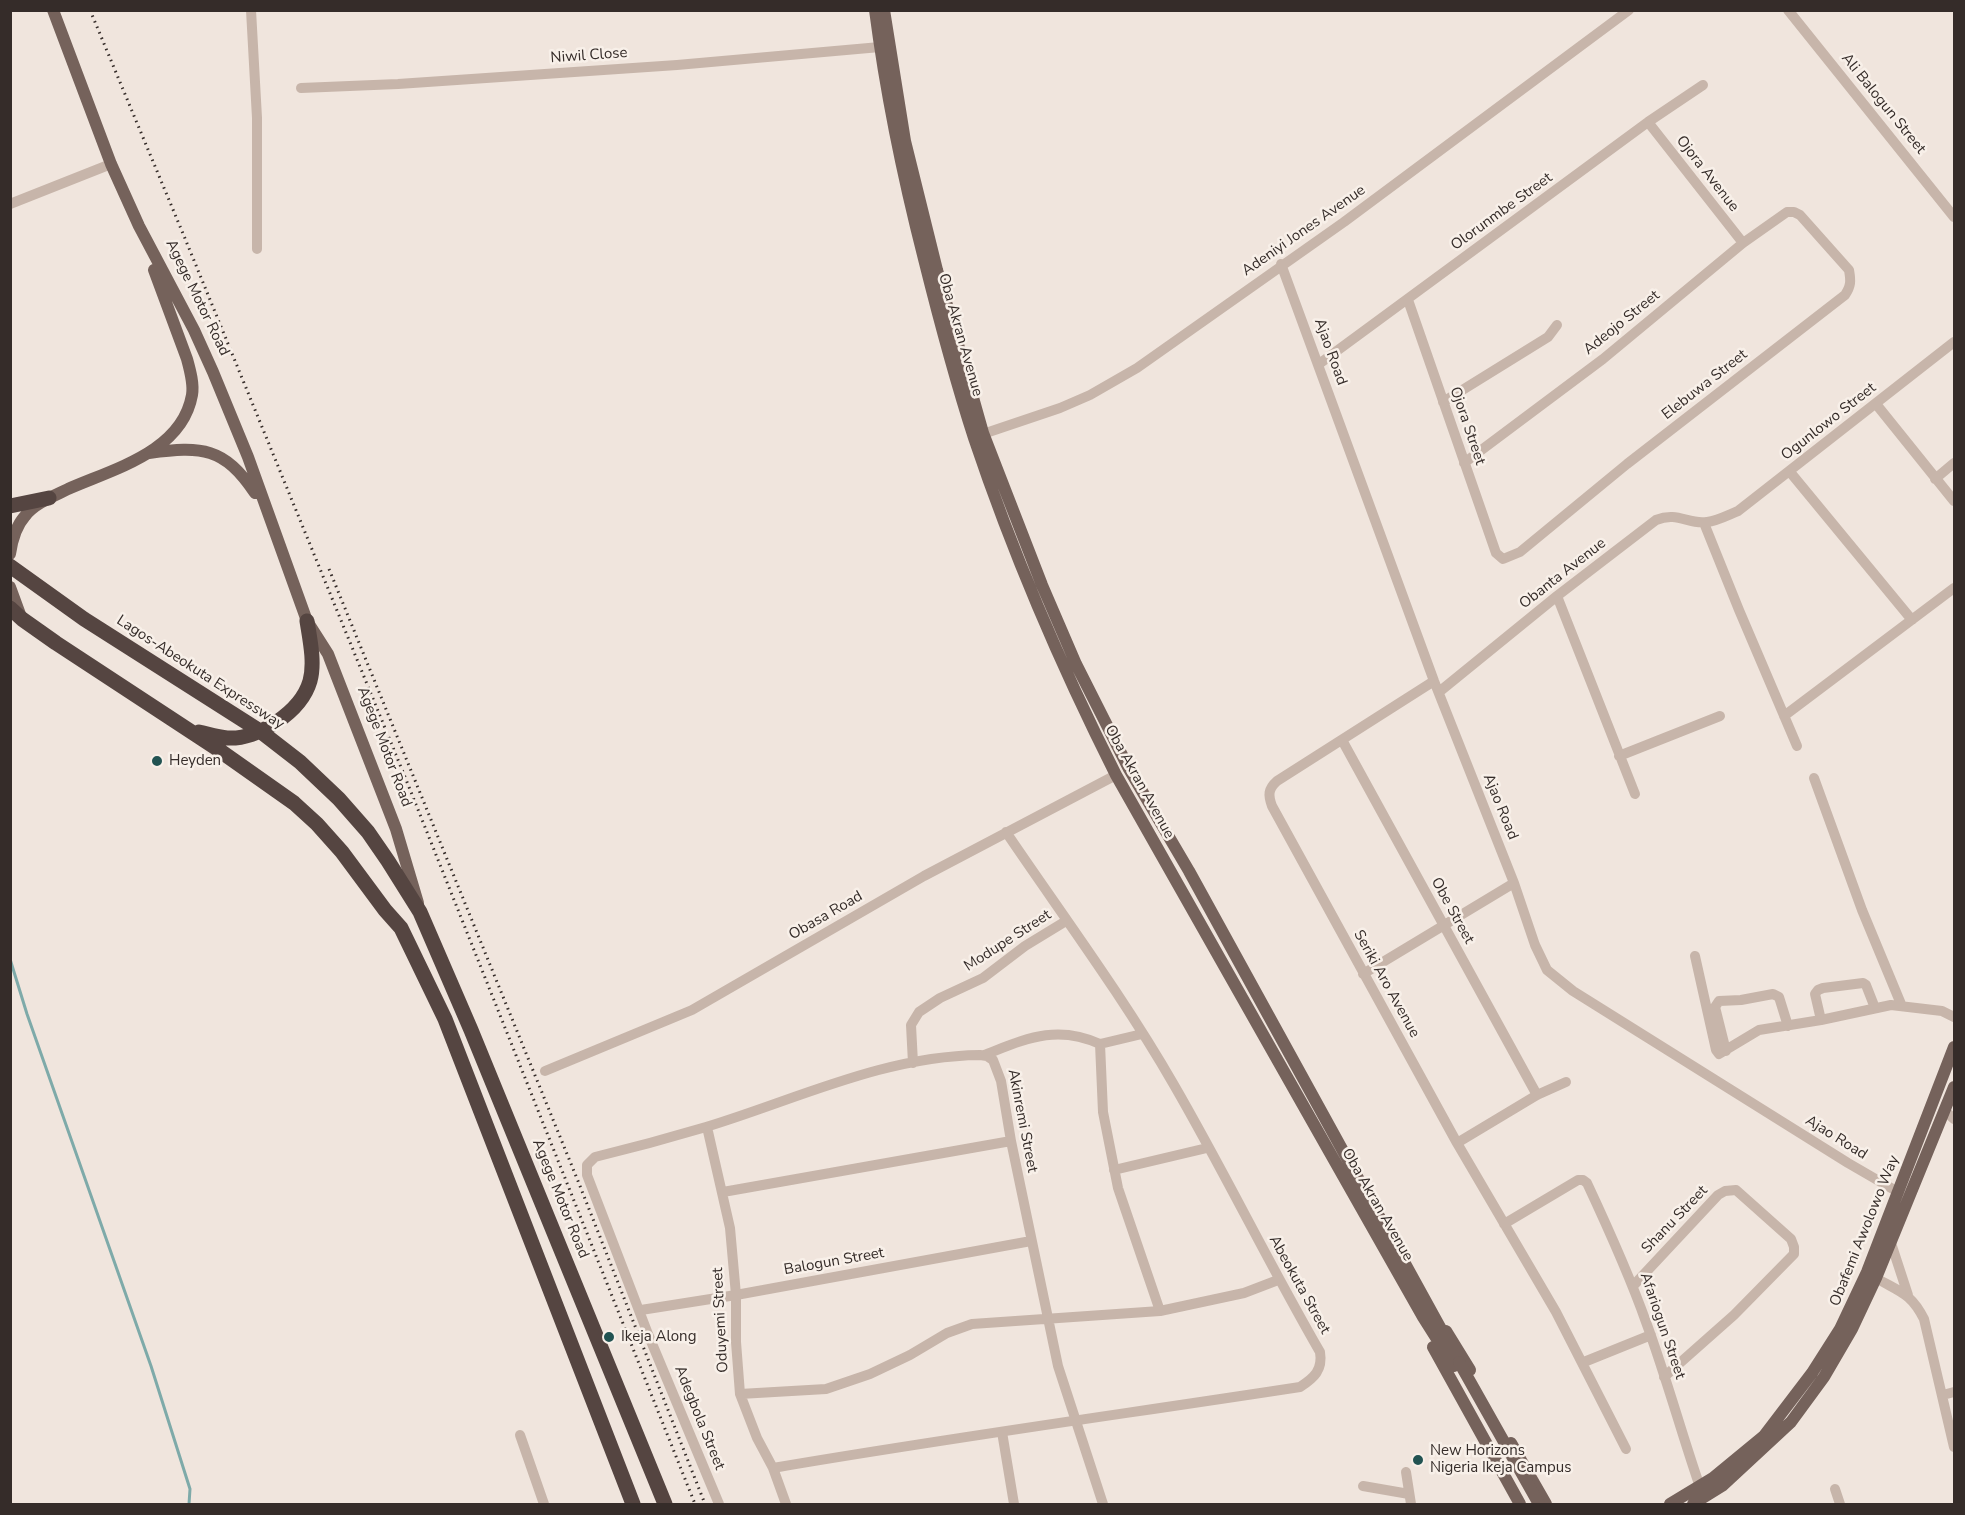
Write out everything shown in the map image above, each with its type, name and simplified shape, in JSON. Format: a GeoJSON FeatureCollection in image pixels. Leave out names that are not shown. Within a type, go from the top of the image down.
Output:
{"type":"FeatureCollection","features":[{"type":"Feature","properties":{"kind":"highway"},"geometry":{"type":"LineString","coordinates":[[10,506],[49,498]]}},
{"type":"Feature","properties":{"kind":"highway","name":"Lagos-Abeokuta Expressway"},"geometry":{"type":"LineString","coordinates":[[10,566],[76,614],[260,731],[300,762],[368,832],[420,912]]}},
{"type":"Feature","properties":{"kind":"highway"},"geometry":{"type":"LineString","coordinates":[[10,608],[22,619],[270,784],[317,824],[342,852],[401,928],[445,1019],[633,1504]]}},
{"type":"Feature","properties":{"kind":"highway"},"geometry":{"type":"LineString","coordinates":[[189,730],[228,738],[260,731],[281,720],[306,692],[312,668],[307,621]]}},
{"type":"Feature","properties":{"kind":"highway","name":"Agege Motor Road"},"geometry":{"type":"LineString","coordinates":[[420,912],[471,1030],[665,1504]]}},
{"type":"Feature","properties":{"kind":"main road","name":"Agege Motor Road"},"geometry":{"type":"LineString","coordinates":[[53,10],[111,164],[194,330],[248,457],[264,507],[307,621],[328,654],[396,829],[420,912]]}},
{"type":"Feature","properties":{"kind":"main road","name":"Oba Akran Avenue"},"geometry":{"type":"LineString","coordinates":[[875,10],[903,178],[943,333],[979,435],[1076,664],[1129,769],[1189,871],[1427,1304],[1530,1504]]}},
{"type":"Feature","properties":{"kind":"main road","name":"Oba Akran Avenue"},"geometry":{"type":"LineString","coordinates":[[884,10],[914,184],[1002,517],[1081,705],[1116,776],[1424,1317],[1456,1364],[1539,1504]]}},
{"type":"Feature","properties":{"kind":"main road"},"geometry":{"type":"LineString","coordinates":[[10,554],[16,530],[26,514],[49,498],[148,453],[175,432],[189,406],[192,393],[187,359],[147,253],[140,226]]}},
{"type":"Feature","properties":{"kind":"main road"},"geometry":{"type":"LineString","coordinates":[[148,453],[204,451],[223,459],[241,472],[264,507]]}},
{"type":"Feature","properties":{"kind":"main road"},"geometry":{"type":"LineString","coordinates":[[10,587],[22,619]]}},
{"type":"Feature","properties":{"kind":"main road","name":"Obafemi Awolowo Way"},"geometry":{"type":"LineString","coordinates":[[1693,1504],[1722,1486],[1766,1439],[1840,1329],[1867,1272],[1954,1047]]}},
{"type":"Feature","properties":{"kind":"main road","name":"Obafemi Awolowo Way"},"geometry":{"type":"LineString","coordinates":[[1670,1504],[1700,1487],[1791,1422],[1824,1377],[1852,1329],[1950,1115],[1954,1087]]}},
{"type":"Feature","properties":{"kind":"main road"},"geometry":{"type":"LineString","coordinates":[[1427,1304],[1459,1351],[1546,1504]]}},
{"type":"Feature","properties":{"kind":"main road"},"geometry":{"type":"LineString","coordinates":[[1424,1317],[1426,1333],[1520,1504]]}},
{"type":"Feature","properties":{"kind":"main road"},"geometry":{"type":"LineString","coordinates":[[1508,1482],[1515,1485],[1522,1483],[1527,1479],[1527,1470]]}},
{"type":"Feature","properties":{"kind":"street"},"geometry":{"type":"LineString","coordinates":[[251,10],[257,117],[257,249]]}},
{"type":"Feature","properties":{"kind":"street","name":"Adeniyi Jones Avenue"},"geometry":{"type":"LineString","coordinates":[[979,435],[1060,408],[1090,395],[1137,368],[1281,264],[1344,222],[1629,10]]}},
{"type":"Feature","properties":{"kind":"street","name":"Ali Balogun Street"},"geometry":{"type":"LineString","coordinates":[[1788,10],[1954,217]]}},
{"type":"Feature","properties":{"kind":"street","name":"Niwil Close"},"geometry":{"type":"LineString","coordinates":[[301,87],[398,84],[880,47]]}},
{"type":"Feature","properties":{"kind":"street","name":"Olorunmbe Street"},"geometry":{"type":"LineString","coordinates":[[1319,364],[1648,122],[1703,85]]}},
{"type":"Feature","properties":{"kind":"street","name":"Ojora Avenue"},"geometry":{"type":"LineString","coordinates":[[1648,122],[1743,243]]}},
{"type":"Feature","properties":{"kind":"street"},"geometry":{"type":"LineString","coordinates":[[10,204],[111,164]]}},
{"type":"Feature","properties":{"kind":"street","name":"Adeojo Street"},"geometry":{"type":"LineString","coordinates":[[1464,463],[1603,359],[1743,243],[1787,212],[1800,215]]}},
{"type":"Feature","properties":{"kind":"street","name":"Elebuwa Street"},"geometry":{"type":"LineString","coordinates":[[1503,559],[1520,552],[1628,464],[1845,295],[1850,288],[1849,270],[1800,215]]}},
{"type":"Feature","properties":{"kind":"street","name":"Ajao Road"},"geometry":{"type":"LineString","coordinates":[[1281,264],[1434,681],[1514,883],[1542,962],[1554,977],[1848,1163],[1898,1192]]}},
{"type":"Feature","properties":{"kind":"street","name":"Ojora Street"},"geometry":{"type":"LineString","coordinates":[[1408,300],[1496,553],[1503,559]]}},
{"type":"Feature","properties":{"kind":"street"},"geometry":{"type":"LineString","coordinates":[[1443,402],[1548,337],[1557,325]]}},
{"type":"Feature","properties":{"kind":"street","name":"Ogunlowo Street"},"geometry":{"type":"LineString","coordinates":[[1718,519],[1738,511],[1790,472],[1954,342]]}},
{"type":"Feature","properties":{"kind":"street"},"geometry":{"type":"LineString","coordinates":[[1876,404],[1954,501]]}},
{"type":"Feature","properties":{"kind":"street"},"geometry":{"type":"LineString","coordinates":[[1935,479],[1954,463]]}},
{"type":"Feature","properties":{"kind":"street"},"geometry":{"type":"LineString","coordinates":[[1790,472],[1912,620]]}},
{"type":"Feature","properties":{"kind":"street","name":"Obanta Avenue"},"geometry":{"type":"LineString","coordinates":[[1439,692],[1557,596],[1656,520],[1674,517],[1704,523],[1718,519]]}},
{"type":"Feature","properties":{"kind":"street"},"geometry":{"type":"LineString","coordinates":[[1704,523],[1797,746]]}},
{"type":"Feature","properties":{"kind":"street"},"geometry":{"type":"LineString","coordinates":[[1784,716],[1954,588]]}},
{"type":"Feature","properties":{"kind":"street"},"geometry":{"type":"LineString","coordinates":[[1557,596],[1635,794]]}},
{"type":"Feature","properties":{"kind":"street","name":"Seriki Aro Avenue"},"geometry":{"type":"LineString","coordinates":[[1434,681],[1277,781],[1270,787],[1268,795],[1363,974],[1457,1143],[1584,1362],[1626,1449]]}},
{"type":"Feature","properties":{"kind":"street"},"geometry":{"type":"LineString","coordinates":[[1619,756],[1719,716]]}},
{"type":"Feature","properties":{"kind":"street","name":"Obe Street"},"geometry":{"type":"LineString","coordinates":[[1342,740],[1537,1095]]}},
{"type":"Feature","properties":{"kind":"street","name":"Obasa Road"},"geometry":{"type":"LineString","coordinates":[[545,1071],[692,1010],[924,876],[1116,776]]}},
{"type":"Feature","properties":{"kind":"street"},"geometry":{"type":"LineString","coordinates":[[1814,778],[1862,910],[1900,1005]]}},
{"type":"Feature","properties":{"kind":"street","name":"Abeokuta Street"},"geometry":{"type":"LineString","coordinates":[[773,1468],[906,1445],[1300,1387],[1316,1376],[1321,1360],[1320,1352],[1278,1280],[1174,1085],[1006,832]]}},
{"type":"Feature","properties":{"kind":"street"},"geometry":{"type":"LineString","coordinates":[[1363,974],[1514,883]]}},
{"type":"Feature","properties":{"kind":"street","name":"Modupe Street"},"geometry":{"type":"LineString","coordinates":[[913,1063],[911,1025],[919,1012],[940,998],[983,978],[1025,946],[1066,921]]}},
{"type":"Feature","properties":{"kind":"street"},"geometry":{"type":"LineString","coordinates":[[1695,956],[1716,1050],[1719,1054],[1726,1052],[1742,1039],[1759,1030],[1875,1008],[1900,1005],[1942,1011],[1954,1017]]}},
{"type":"Feature","properties":{"kind":"street"},"geometry":{"type":"LineString","coordinates":[[1821,1020],[1815,994],[1823,988],[1863,982],[1875,1008]]}},
{"type":"Feature","properties":{"kind":"street"},"geometry":{"type":"LineString","coordinates":[[1726,1052],[1715,1007],[1719,1001],[1741,1000],[1773,994],[1779,997],[1788,1026]]}},
{"type":"Feature","properties":{"kind":"street"},"geometry":{"type":"LineString","coordinates":[[707,1127],[801,1093],[913,1063],[984,1055],[1027,1039],[1064,1033],[1086,1037],[1100,1044],[1142,1034]]}},
{"type":"Feature","properties":{"kind":"street"},"geometry":{"type":"LineString","coordinates":[[1100,1044],[1103,1112],[1118,1188],[1160,1311]]}},
{"type":"Feature","properties":{"kind":"street","name":"Akinremi Street"},"geometry":{"type":"LineString","coordinates":[[984,1055],[993,1060],[997,1067],[1058,1366],[1103,1504]]}},
{"type":"Feature","properties":{"kind":"street"},"geometry":{"type":"LineString","coordinates":[[1457,1143],[1537,1095],[1566,1082]]}},
{"type":"Feature","properties":{"kind":"street","name":"Adegbola Street"},"geometry":{"type":"LineString","coordinates":[[707,1127],[595,1157],[587,1165],[587,1175],[641,1310],[648,1334],[719,1504]]}},
{"type":"Feature","properties":{"kind":"street","name":"Oduyemi Street"},"geometry":{"type":"LineString","coordinates":[[707,1127],[730,1228],[736,1295],[736,1342],[740,1394],[757,1438],[773,1468],[786,1504]]}},
{"type":"Feature","properties":{"kind":"street"},"geometry":{"type":"LineString","coordinates":[[723,1192],[1011,1141]]}},
{"type":"Feature","properties":{"kind":"street"},"geometry":{"type":"LineString","coordinates":[[1114,1170],[1207,1148]]}},
{"type":"Feature","properties":{"kind":"street","name":"Afariogun Street"},"geometry":{"type":"LineString","coordinates":[[1504,1224],[1578,1179],[1583,1179],[1587,1183],[1633,1286],[1700,1487]]}},
{"type":"Feature","properties":{"kind":"street","name":"Shanu Street"},"geometry":{"type":"LineString","coordinates":[[1633,1286],[1718,1195],[1725,1191],[1736,1190],[1791,1239],[1794,1247],[1794,1254],[1734,1315],[1664,1377]]}},
{"type":"Feature","properties":{"kind":"street","name":"Balogun Street"},"geometry":{"type":"LineString","coordinates":[[641,1310],[1031,1241]]}},
{"type":"Feature","properties":{"kind":"street"},"geometry":{"type":"LineString","coordinates":[[1891,1243],[1908,1295]]}},
{"type":"Feature","properties":{"kind":"street"},"geometry":{"type":"LineString","coordinates":[[1876,1278],[1908,1295],[1917,1304],[1924,1319],[1954,1447]]}},
{"type":"Feature","properties":{"kind":"street"},"geometry":{"type":"LineString","coordinates":[[740,1394],[826,1389],[870,1374],[962,1327],[982,1322],[1047,1320],[1160,1311],[1244,1293],[1278,1280]]}},
{"type":"Feature","properties":{"kind":"street"},"geometry":{"type":"LineString","coordinates":[[1584,1362],[1651,1335]]}},
{"type":"Feature","properties":{"kind":"street"},"geometry":{"type":"LineString","coordinates":[[1943,1395],[1954,1392]]}},
{"type":"Feature","properties":{"kind":"street"},"geometry":{"type":"LineString","coordinates":[[1002,1432],[1014,1504]]}},
{"type":"Feature","properties":{"kind":"street"},"geometry":{"type":"LineString","coordinates":[[520,1435],[544,1504]]}},
{"type":"Feature","properties":{"kind":"street"},"geometry":{"type":"LineString","coordinates":[[1363,1486],[1410,1499],[1406,1472]]}},
{"type":"Feature","properties":{"kind":"street"},"geometry":{"type":"LineString","coordinates":[[1835,1489],[1840,1504]]}},
{"type":"Feature","properties":{"kind":"waterway"},"geometry":{"type":"LineString","coordinates":[[10,959],[27,1014],[151,1366],[190,1489],[189,1504]]}},
{"type":"Feature","properties":{"kind":"railway"},"geometry":{"type":"LineString","coordinates":[[90,10],[405,777],[695,1504]]}},
{"type":"Feature","properties":{"kind":"railway"},"geometry":{"type":"LineString","coordinates":[[329,569],[578,1181],[705,1504]]}},
{"type":"Feature","properties":{"kind":"place","name":"Heyden"},"geometry":{"type":"Point","coordinates":[157,761]}},
{"type":"Feature","properties":{"kind":"place","name":"Ikeja Along"},"geometry":{"type":"Point","coordinates":[609,1337]}},
{"type":"Feature","properties":{"kind":"place","name":"New Horizons Nigeria Ikeja Campus"},"geometry":{"type":"Point","coordinates":[1418,1460]}}]}
